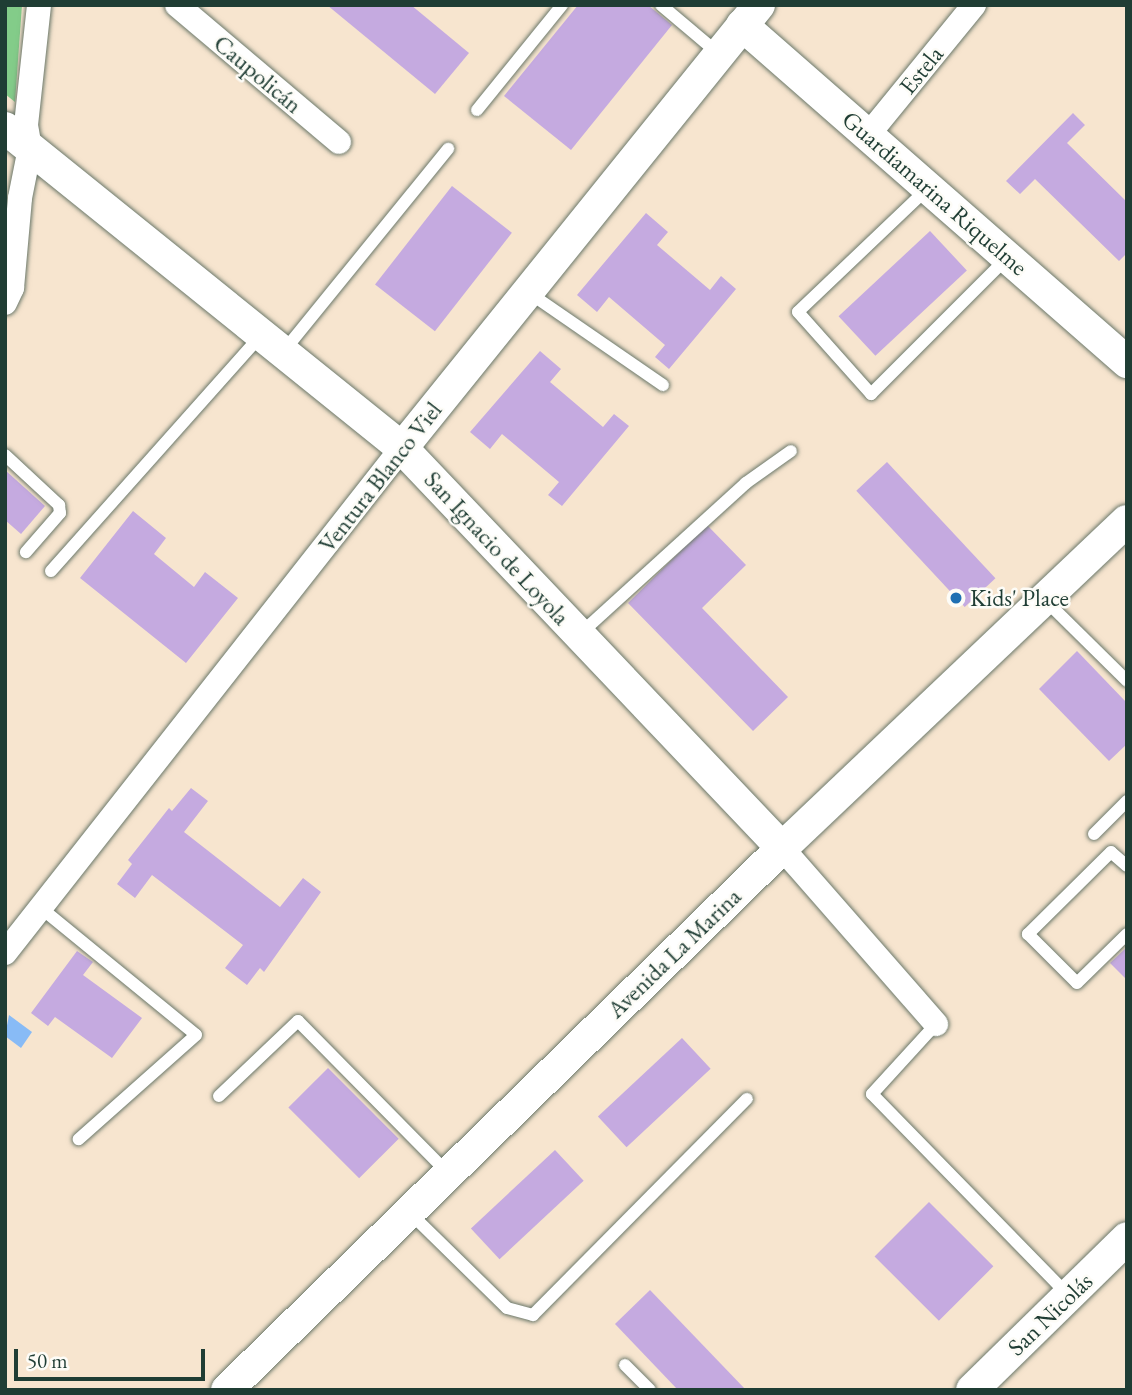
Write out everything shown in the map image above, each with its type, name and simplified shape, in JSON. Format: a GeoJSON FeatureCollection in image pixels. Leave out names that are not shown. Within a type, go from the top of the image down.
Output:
{"type":"FeatureCollection","features":[{"type":"Feature","properties":{"kind":"street"},"geometry":{"type":"LineString","coordinates":[[5,303],[12,288],[20,198],[30,148],[26,125],[39,5]]}},
{"type":"Feature","properties":{"kind":"street","name":"Caupolicán"},"geometry":{"type":"LineString","coordinates":[[177,5],[339,142]]}},
{"type":"Feature","properties":{"kind":"street","name":"Estela"},"geometry":{"type":"LineString","coordinates":[[868,135],[974,5]]}},
{"type":"Feature","properties":{"kind":"street","name":"Ventura Blanco Viel"},"geometry":{"type":"LineString","coordinates":[[5,953],[402,448],[750,15]]}},
{"type":"Feature","properties":{"kind":"street","name":"Guardiamarina Riquelme"},"geometry":{"type":"LineString","coordinates":[[750,15],[868,135],[1127,362]]}},
{"type":"Feature","properties":{"kind":"street","name":"San Ignacio de Loyola"},"geometry":{"type":"LineString","coordinates":[[5,128],[402,448],[782,848],[936,1024]]}},
{"type":"Feature","properties":{"kind":"street","name":"Avenida La Marina"},"geometry":{"type":"LineString","coordinates":[[227,1390],[782,848],[1127,521]]}},
{"type":"Feature","properties":{"kind":"street","name":"San Nicolás"},"geometry":{"type":"LineString","coordinates":[[972,1390],[1127,1238]]}},
{"type":"Feature","properties":{"kind":"lane"},"geometry":{"type":"LineString","coordinates":[[477,110],[562,5]]}},
{"type":"Feature","properties":{"kind":"lane"},"geometry":{"type":"LineString","coordinates":[[660,5],[719,54]]}},
{"type":"Feature","properties":{"kind":"lane"},"geometry":{"type":"LineString","coordinates":[[51,571],[272,343],[448,149]]}},
{"type":"Feature","properties":{"kind":"lane"},"geometry":{"type":"LineString","coordinates":[[929,187],[798,313],[871,394],[1009,257]]}},
{"type":"Feature","properties":{"kind":"lane"},"geometry":{"type":"LineString","coordinates":[[528,292],[663,385]]}},
{"type":"Feature","properties":{"kind":"lane"},"geometry":{"type":"LineString","coordinates":[[580,635],[746,483],[791,451]]}},
{"type":"Feature","properties":{"kind":"lane"},"geometry":{"type":"LineString","coordinates":[[5,455],[59,505],[60,513],[26,552]]}},
{"type":"Feature","properties":{"kind":"lane"},"geometry":{"type":"LineString","coordinates":[[1044,599],[1127,681]]}},
{"type":"Feature","properties":{"kind":"lane"},"geometry":{"type":"LineString","coordinates":[[1094,834],[1127,801]]}},
{"type":"Feature","properties":{"kind":"lane"},"geometry":{"type":"LineString","coordinates":[[1127,866],[1111,852],[1028,934],[1077,983],[1127,934]]}},
{"type":"Feature","properties":{"kind":"lane"},"geometry":{"type":"LineString","coordinates":[[41,908],[196,1035],[79,1139]]}},
{"type":"Feature","properties":{"kind":"lane"},"geometry":{"type":"LineString","coordinates":[[219,1096],[298,1021],[448,1174]]}},
{"type":"Feature","properties":{"kind":"lane"},"geometry":{"type":"LineString","coordinates":[[936,1024],[872,1094],[1069,1295]]}},
{"type":"Feature","properties":{"kind":"lane"},"geometry":{"type":"LineString","coordinates":[[409,1212],[507,1308],[533,1315],[747,1099]]}},
{"type":"Feature","properties":{"kind":"lane"},"geometry":{"type":"LineString","coordinates":[[625,1365],[650,1390]]}},
{"type":"Feature","properties":{"kind":"green space"},"geometry":{"type":"Polygon","coordinates":[[[5,5],[22,5],[15,102],[5,94],[5,5]]]}},
{"type":"Feature","properties":{"kind":"water"},"geometry":{"type":"Polygon","coordinates":[[[9,1015],[32,1032],[21,1048],[5,1036],[9,1015]]]}},
{"type":"Feature","properties":{"kind":"building"},"geometry":{"type":"Polygon","coordinates":[[[327,5],[411,5],[469,53],[435,94],[327,5]]]}},
{"type":"Feature","properties":{"kind":"building"},"geometry":{"type":"Polygon","coordinates":[[[578,5],[648,5],[672,25],[571,150],[504,96],[578,5]]]}},
{"type":"Feature","properties":{"kind":"building"},"geometry":{"type":"Polygon","coordinates":[[[1073,113],[1085,125],[1067,143],[1127,202],[1127,253],[1119,261],[1035,179],[1020,194],[1006,181],[1073,113]]]}},
{"type":"Feature","properties":{"kind":"building"},"geometry":{"type":"Polygon","coordinates":[[[452,186],[512,233],[435,331],[375,285],[452,186]]]}},
{"type":"Feature","properties":{"kind":"building"},"geometry":{"type":"Polygon","coordinates":[[[646,213],[668,232],[657,245],[710,290],[721,276],[736,289],[669,369],[655,357],[665,345],[609,297],[597,312],[577,295],[646,213]]]}},
{"type":"Feature","properties":{"kind":"building"},"geometry":{"type":"Polygon","coordinates":[[[930,231],[967,270],[875,356],[839,316],[930,231]]]}},
{"type":"Feature","properties":{"kind":"building"},"geometry":{"type":"Polygon","coordinates":[[[540,351],[561,369],[550,382],[603,427],[614,414],[629,426],[562,506],[548,495],[559,482],[502,434],[490,449],[470,432],[540,351]]]}},
{"type":"Feature","properties":{"kind":"building"},"geometry":{"type":"Polygon","coordinates":[[[887,462],[995,578],[965,607],[856,491],[887,462]]]}},
{"type":"Feature","properties":{"kind":"building"},"geometry":{"type":"Polygon","coordinates":[[[5,470],[45,506],[21,534],[5,520],[5,470]]]}},
{"type":"Feature","properties":{"kind":"building"},"geometry":{"type":"Polygon","coordinates":[[[133,511],[166,538],[154,554],[194,587],[205,572],[238,598],[186,663],[80,578],[133,511]]]}},
{"type":"Feature","properties":{"kind":"building"},"geometry":{"type":"Polygon","coordinates":[[[707,525],[746,565],[702,608],[788,697],[753,731],[628,603],[707,525]]]}},
{"type":"Feature","properties":{"kind":"building"},"geometry":{"type":"Polygon","coordinates":[[[1077,651],[1127,703],[1127,744],[1109,761],[1039,689],[1077,651]]]}},
{"type":"Feature","properties":{"kind":"building"},"geometry":{"type":"Polygon","coordinates":[[[191,788],[208,801],[184,832],[280,907],[303,878],[321,892],[264,972],[260,968],[247,985],[225,968],[243,945],[152,875],[135,898],[117,884],[132,864],[128,860],[169,808],[172,811],[191,788]]]}},
{"type":"Feature","properties":{"kind":"building"},"geometry":{"type":"Polygon","coordinates":[[[1127,947],[1127,980],[1110,963],[1127,947]]]}},
{"type":"Feature","properties":{"kind":"building"},"geometry":{"type":"Polygon","coordinates":[[[77,951],[93,962],[83,975],[142,1018],[112,1058],[55,1017],[48,1026],[31,1013],[77,951]]]}},
{"type":"Feature","properties":{"kind":"building"},"geometry":{"type":"Polygon","coordinates":[[[682,1038],[711,1069],[627,1147],[598,1116],[682,1038]]]}},
{"type":"Feature","properties":{"kind":"building"},"geometry":{"type":"Polygon","coordinates":[[[328,1068],[399,1139],[359,1178],[288,1108],[328,1068]]]}},
{"type":"Feature","properties":{"kind":"building"},"geometry":{"type":"Polygon","coordinates":[[[555,1150],[584,1181],[500,1259],[471,1228],[555,1150]]]}},
{"type":"Feature","properties":{"kind":"building"},"geometry":{"type":"Polygon","coordinates":[[[929,1202],[993,1266],[939,1321],[875,1256],[929,1202]]]}},
{"type":"Feature","properties":{"kind":"building"},"geometry":{"type":"Polygon","coordinates":[[[650,1290],[746,1390],[678,1390],[615,1324],[650,1290]]]}},
{"type":"Feature","properties":{"kind":"place","name":"Kids' Place"},"geometry":{"type":"Point","coordinates":[956,598]}}]}
